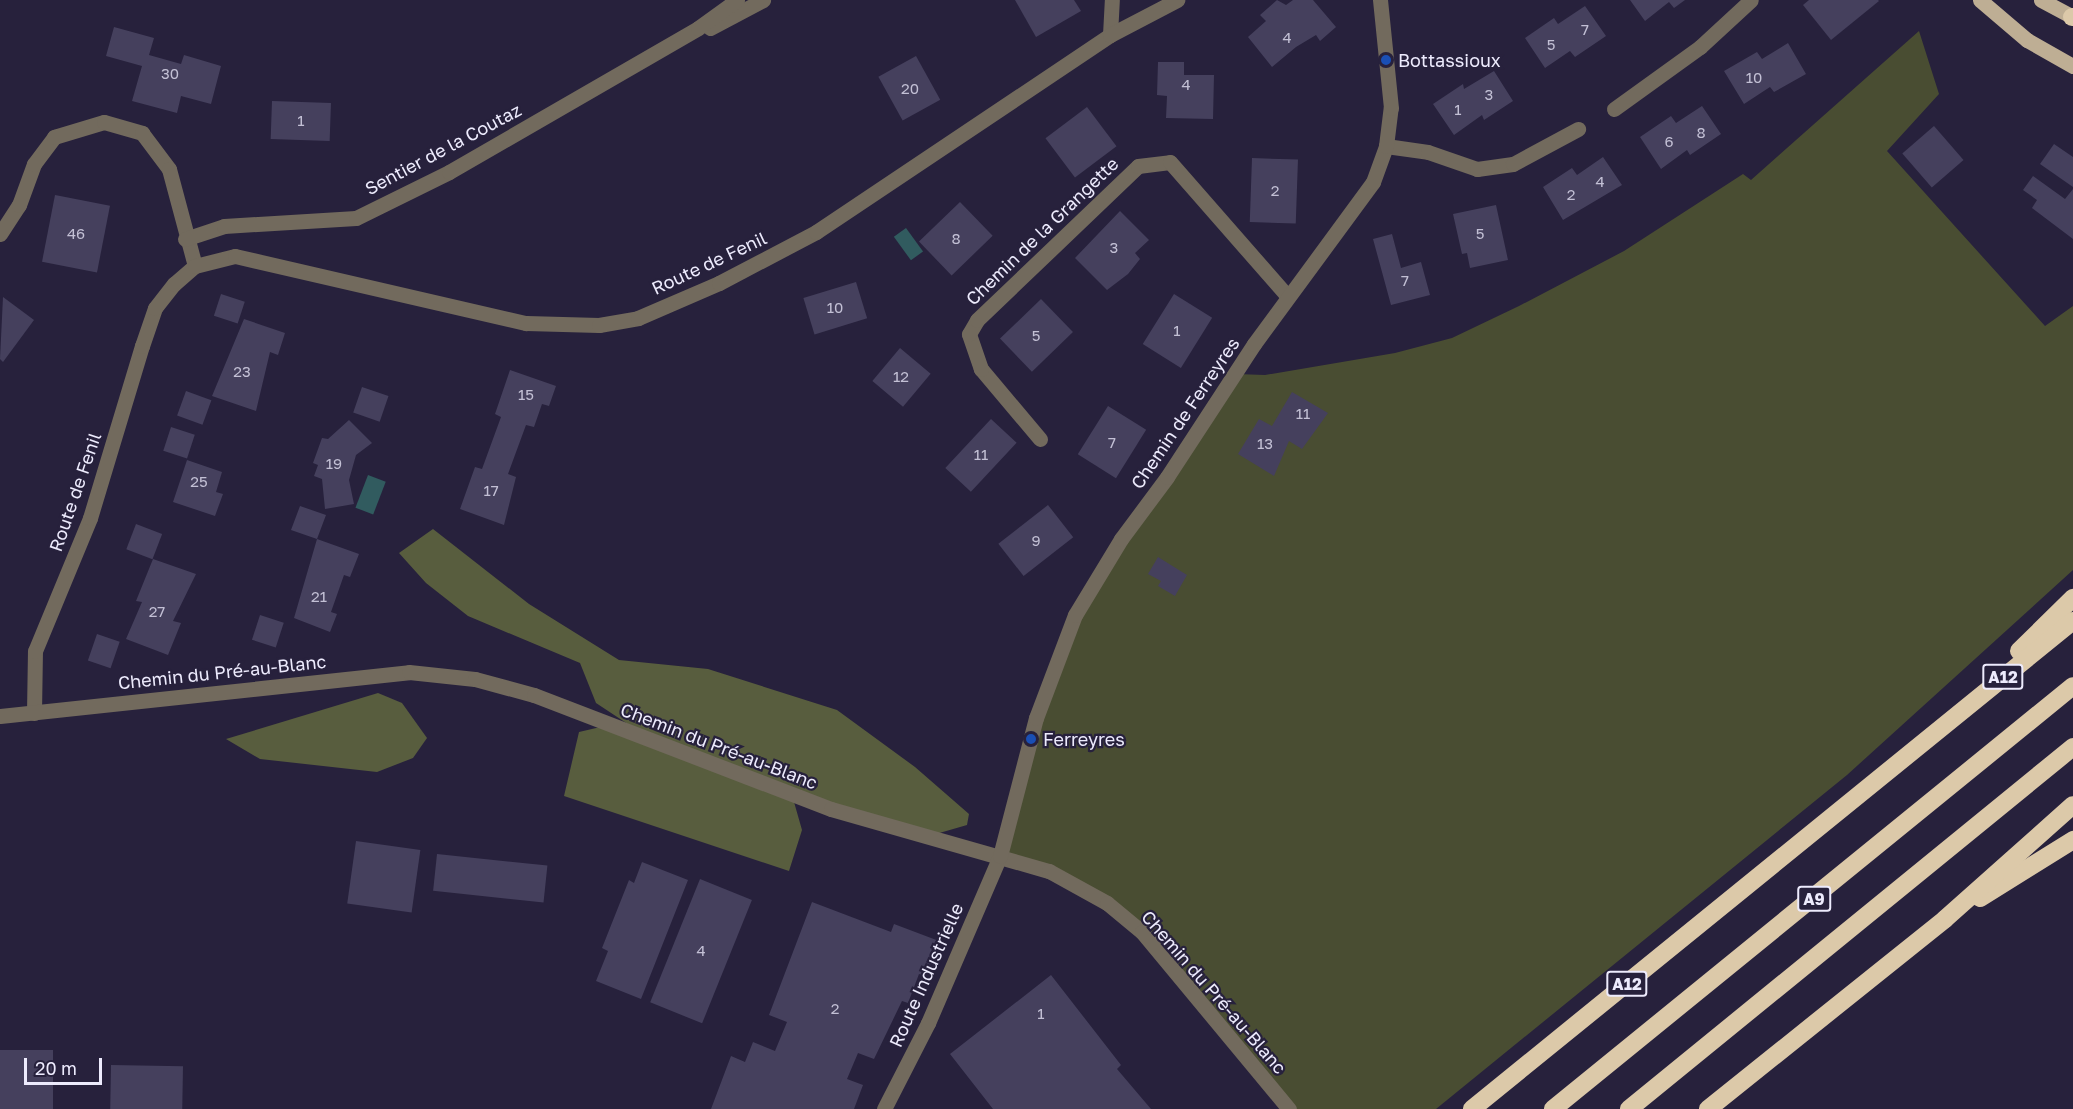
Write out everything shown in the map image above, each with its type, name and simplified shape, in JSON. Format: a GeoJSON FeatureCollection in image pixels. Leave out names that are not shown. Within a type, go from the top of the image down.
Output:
{"type":"FeatureCollection","features":[{"type":"Feature","properties":{"kind":"highway"},"geometry":{"type":"LineString","coordinates":[[1933,734],[2073,598]]}},
{"type":"Feature","properties":{"kind":"highway","name":"A12"},"geometry":{"type":"LineString","coordinates":[[1472,1109],[2073,621]]}},
{"type":"Feature","properties":{"kind":"highway","name":"A9"},"geometry":{"type":"LineString","coordinates":[[1553,1109],[2073,686]]}},
{"type":"Feature","properties":{"kind":"highway","name":"A9"},"geometry":{"type":"LineString","coordinates":[[1629,1109],[2073,747]]}},
{"type":"Feature","properties":{"kind":"highway"},"geometry":{"type":"LineString","coordinates":[[1708,1109],[1945,920],[2073,805]]}},
{"type":"Feature","properties":{"kind":"highway"},"geometry":{"type":"LineString","coordinates":[[1945,920],[2073,840]]}},
{"type":"Feature","properties":{"kind":"main road"},"geometry":{"type":"LineString","coordinates":[[1980,0],[2027,40],[2073,66]]}},
{"type":"Feature","properties":{"kind":"main road"},"geometry":{"type":"LineString","coordinates":[[2041,0],[2073,17]]}},
{"type":"Feature","properties":{"kind":"street","name":"Sentier de la Coutaz"},"geometry":{"type":"LineString","coordinates":[[185,239],[224,226],[356,218],[449,172],[698,28],[737,0]]}},
{"type":"Feature","properties":{"kind":"street","name":"Sentier de la Coutaz"},"geometry":{"type":"LineString","coordinates":[[698,28],[710,28],[763,0]]}},
{"type":"Feature","properties":{"kind":"street"},"geometry":{"type":"LineString","coordinates":[[1110,35],[1112,0]]}},
{"type":"Feature","properties":{"kind":"street","name":"Route de Fenil"},"geometry":{"type":"LineString","coordinates":[[33,713],[35,651],[90,518],[155,308],[174,284],[195,266],[235,256],[526,323],[599,325],[638,318],[719,283],[816,232],[1110,35],[1177,0]]}},
{"type":"Feature","properties":{"kind":"street","name":"Chemin de Ferreyres"},"geometry":{"type":"LineString","coordinates":[[1000,856],[1036,718],[1075,615],[1121,539],[1288,297],[1373,182],[1386,146],[1391,108],[1380,0]]}},
{"type":"Feature","properties":{"kind":"street"},"geometry":{"type":"LineString","coordinates":[[1614,109],[1700,47],[1751,0]]}},
{"type":"Feature","properties":{"kind":"street"},"geometry":{"type":"LineString","coordinates":[[0,234],[19,205],[34,164],[54,137],[104,122],[142,133],[169,169],[185,239],[195,266]]}},
{"type":"Feature","properties":{"kind":"street"},"geometry":{"type":"LineString","coordinates":[[1386,146],[1428,152],[1478,169],[1513,164],[1578,129]]}},
{"type":"Feature","properties":{"kind":"street","name":"Chemin de la Grangette"},"geometry":{"type":"LineString","coordinates":[[1040,439],[981,369],[969,334],[977,320],[1138,166],[1170,162],[1288,297]]}},
{"type":"Feature","properties":{"kind":"street","name":"Chemin du Pré-au-Blanc"},"geometry":{"type":"LineString","coordinates":[[33,713],[409,672],[475,679],[534,695],[831,809],[1049,871],[1107,903],[1142,932],[1289,1109]]}},
{"type":"Feature","properties":{"kind":"street"},"geometry":{"type":"LineString","coordinates":[[0,716],[33,713]]}},
{"type":"Feature","properties":{"kind":"street","name":"Route Industrielle"},"geometry":{"type":"LineString","coordinates":[[884,1109],[928,1023],[1000,856]]}},
{"type":"Feature","properties":{"kind":"shaded area"},"geometry":{"type":"Polygon","coordinates":[[[1919,31],[1939,94],[1887,151],[2045,326],[2073,306],[2073,570],[1847,775],[1436,1109],[1289,1109],[1107,903],[1000,856],[1062,643],[1236,374],[1265,375],[1395,353],[1452,338],[1519,306],[1624,251],[1743,174],[1751,180],[1919,31]]]}},
{"type":"Feature","properties":{"kind":"shaded area"},"geometry":{"type":"Polygon","coordinates":[[[906,228],[923,251],[911,260],[894,237],[906,228]]]}},
{"type":"Feature","properties":{"kind":"shaded area"},"geometry":{"type":"Polygon","coordinates":[[[368,475],[386,482],[373,514],[355,508],[368,475]]]}},
{"type":"Feature","properties":{"kind":"shaded area"},"geometry":{"type":"Polygon","coordinates":[[[433,529],[529,604],[619,660],[708,669],[837,710],[915,767],[969,814],[967,825],[929,836],[792,795],[802,830],[789,871],[564,796],[579,732],[609,725],[652,740],[596,703],[580,663],[468,616],[426,583],[399,553],[433,529]]]}},
{"type":"Feature","properties":{"kind":"shaded area"},"geometry":{"type":"Polygon","coordinates":[[[378,693],[402,703],[427,738],[413,758],[377,772],[260,759],[226,739],[378,693]]]}},
{"type":"Feature","properties":{"kind":"building"},"geometry":{"type":"Polygon","coordinates":[[[1015,0],[1074,0],[1081,11],[1036,37],[1015,0]]]}},
{"type":"Feature","properties":{"kind":"building"},"geometry":{"type":"Polygon","coordinates":[[[1277,0],[1286,5],[1293,0],[1313,0],[1336,27],[1320,41],[1316,35],[1296,47],[1272,67],[1248,37],[1266,21],[1260,15],[1277,0]]]}},
{"type":"Feature","properties":{"kind":"building"},"geometry":{"type":"Polygon","coordinates":[[[1630,0],[1685,0],[1674,8],[1669,2],[1645,21],[1630,0]]]}},
{"type":"Feature","properties":{"kind":"building"},"geometry":{"type":"Polygon","coordinates":[[[1809,0],[1879,1],[1831,40],[1803,5],[1809,0]]]}},
{"type":"Feature","properties":{"kind":"building"},"geometry":{"type":"Polygon","coordinates":[[[1585,6],[1606,36],[1575,57],[1570,51],[1545,68],[1525,38],[1554,18],[1558,24],[1585,6]]]}},
{"type":"Feature","properties":{"kind":"building"},"geometry":{"type":"Polygon","coordinates":[[[114,27],[154,38],[149,55],[181,64],[184,55],[221,66],[211,104],[181,96],[177,113],[132,101],[142,66],[106,56],[114,27]]]}},
{"type":"Feature","properties":{"kind":"building"},"geometry":{"type":"Polygon","coordinates":[[[1788,43],[1806,74],[1774,92],[1770,87],[1744,104],[1724,71],[1757,52],[1762,59],[1788,43]]]}},
{"type":"Feature","properties":{"kind":"building"},"geometry":{"type":"Polygon","coordinates":[[[916,56],[940,100],[903,121],[878,77],[916,56]]]}},
{"type":"Feature","properties":{"kind":"building"},"geometry":{"type":"Polygon","coordinates":[[[1158,62],[1184,62],[1184,75],[1214,75],[1213,119],[1166,118],[1167,96],[1157,95],[1158,62]]]}},
{"type":"Feature","properties":{"kind":"building"},"geometry":{"type":"Polygon","coordinates":[[[1494,71],[1513,101],[1484,120],[1482,115],[1454,135],[1433,104],[1463,84],[1464,89],[1494,71]]]}},
{"type":"Feature","properties":{"kind":"building"},"geometry":{"type":"Polygon","coordinates":[[[272,101],[331,103],[330,141],[271,139],[272,101]]]}},
{"type":"Feature","properties":{"kind":"building"},"geometry":{"type":"Polygon","coordinates":[[[1702,106],[1721,134],[1690,155],[1687,150],[1661,169],[1640,137],[1671,116],[1676,123],[1702,106]]]}},
{"type":"Feature","properties":{"kind":"building"},"geometry":{"type":"Polygon","coordinates":[[[1087,107],[1116,146],[1075,177],[1045,138],[1087,107]]]}},
{"type":"Feature","properties":{"kind":"building"},"geometry":{"type":"Polygon","coordinates":[[[1934,126],[1964,160],[1932,188],[1902,154],[1934,126]]]}},
{"type":"Feature","properties":{"kind":"building"},"geometry":{"type":"Polygon","coordinates":[[[2054,144],[2073,157],[2073,187],[2040,164],[2054,144]]]}},
{"type":"Feature","properties":{"kind":"building"},"geometry":{"type":"Polygon","coordinates":[[[1603,157],[1622,185],[1563,220],[1543,187],[1572,168],[1577,175],[1603,157]]]}},
{"type":"Feature","properties":{"kind":"building"},"geometry":{"type":"Polygon","coordinates":[[[1252,158],[1298,160],[1296,224],[1250,222],[1252,158]]]}},
{"type":"Feature","properties":{"kind":"building"},"geometry":{"type":"Polygon","coordinates":[[[2033,176],[2065,199],[2073,189],[2073,239],[2032,208],[2037,200],[2023,190],[2033,176]]]}},
{"type":"Feature","properties":{"kind":"building"},"geometry":{"type":"Polygon","coordinates":[[[55,195],[110,206],[97,272],[42,262],[55,195]]]}},
{"type":"Feature","properties":{"kind":"building"},"geometry":{"type":"Polygon","coordinates":[[[960,202],[993,236],[952,275],[919,242],[960,202]]]}},
{"type":"Feature","properties":{"kind":"building"},"geometry":{"type":"Polygon","coordinates":[[[1496,205],[1508,260],[1470,268],[1467,253],[1462,254],[1453,214],[1496,205]]]}},
{"type":"Feature","properties":{"kind":"building"},"geometry":{"type":"Polygon","coordinates":[[[1120,211],[1149,240],[1135,253],[1140,259],[1128,274],[1107,290],[1075,258],[1120,211]]]}},
{"type":"Feature","properties":{"kind":"building"},"geometry":{"type":"Polygon","coordinates":[[[1392,234],[1401,268],[1421,262],[1430,295],[1391,305],[1373,239],[1392,234]]]}},
{"type":"Feature","properties":{"kind":"building"},"geometry":{"type":"Polygon","coordinates":[[[856,282],[867,318],[815,334],[803,298],[856,282]]]}},
{"type":"Feature","properties":{"kind":"building"},"geometry":{"type":"Polygon","coordinates":[[[221,294],[245,302],[238,324],[214,316],[221,294]]]}},
{"type":"Feature","properties":{"kind":"building"},"geometry":{"type":"Polygon","coordinates":[[[1174,294],[1212,318],[1181,368],[1143,344],[1174,294]]]}},
{"type":"Feature","properties":{"kind":"building"},"geometry":{"type":"Polygon","coordinates":[[[3,297],[34,320],[3,362],[0,359],[3,297]]]}},
{"type":"Feature","properties":{"kind":"building"},"geometry":{"type":"Polygon","coordinates":[[[1041,299],[1073,332],[1032,372],[1000,339],[1041,299]]]}},
{"type":"Feature","properties":{"kind":"building"},"geometry":{"type":"Polygon","coordinates":[[[244,319],[285,333],[278,355],[270,352],[256,411],[212,396],[244,319]]]}},
{"type":"Feature","properties":{"kind":"building"},"geometry":{"type":"Polygon","coordinates":[[[900,348],[931,374],[903,407],[872,381],[900,348]]]}},
{"type":"Feature","properties":{"kind":"building"},"geometry":{"type":"Polygon","coordinates":[[[510,370],[556,386],[549,406],[542,404],[534,427],[526,425],[508,474],[516,477],[504,525],[460,509],[475,467],[482,469],[501,417],[495,414],[510,370]]]}},
{"type":"Feature","properties":{"kind":"building"},"geometry":{"type":"Polygon","coordinates":[[[362,387],[388,396],[380,422],[353,413],[362,387]]]}},
{"type":"Feature","properties":{"kind":"building"},"geometry":{"type":"Polygon","coordinates":[[[186,391],[211,400],[202,425],[177,415],[186,391]]]}},
{"type":"Feature","properties":{"kind":"building"},"geometry":{"type":"Polygon","coordinates":[[[1292,392],[1328,413],[1302,449],[1289,441],[1274,476],[1238,454],[1259,419],[1272,426],[1292,392]]]}},
{"type":"Feature","properties":{"kind":"building"},"geometry":{"type":"Polygon","coordinates":[[[1108,406],[1146,430],[1116,478],[1078,454],[1108,406]]]}},
{"type":"Feature","properties":{"kind":"building"},"geometry":{"type":"Polygon","coordinates":[[[991,419],[1017,443],[971,492],[945,468],[991,419]]]}},
{"type":"Feature","properties":{"kind":"building"},"geometry":{"type":"Polygon","coordinates":[[[349,420],[372,443],[356,455],[349,480],[354,504],[325,509],[322,479],[314,476],[318,465],[313,463],[322,438],[328,439],[349,420]]]}},
{"type":"Feature","properties":{"kind":"building"},"geometry":{"type":"Polygon","coordinates":[[[171,427],[195,435],[187,459],[163,451],[171,427]]]}},
{"type":"Feature","properties":{"kind":"building"},"geometry":{"type":"Polygon","coordinates":[[[187,460],[222,472],[216,492],[223,494],[215,516],[173,502],[187,460]]]}},
{"type":"Feature","properties":{"kind":"building"},"geometry":{"type":"Polygon","coordinates":[[[1048,505],[1073,537],[1024,576],[998,544],[1048,505]]]}},
{"type":"Feature","properties":{"kind":"building"},"geometry":{"type":"Polygon","coordinates":[[[300,506],[326,515],[317,539],[291,530],[300,506]]]}},
{"type":"Feature","properties":{"kind":"building"},"geometry":{"type":"Polygon","coordinates":[[[136,524],[162,534],[152,559],[126,549],[136,524]]]}},
{"type":"Feature","properties":{"kind":"building"},"geometry":{"type":"Polygon","coordinates":[[[317,539],[359,554],[350,577],[344,575],[331,612],[337,614],[330,632],[294,618],[317,539]]]}},
{"type":"Feature","properties":{"kind":"building"},"geometry":{"type":"Polygon","coordinates":[[[1158,557],[1187,575],[1175,596],[1158,586],[1161,581],[1148,574],[1158,557]]]}},
{"type":"Feature","properties":{"kind":"building"},"geometry":{"type":"Polygon","coordinates":[[[153,559],[196,574],[173,621],[181,623],[168,655],[126,639],[142,602],[136,601],[153,559]]]}},
{"type":"Feature","properties":{"kind":"building"},"geometry":{"type":"Polygon","coordinates":[[[260,615],[284,623],[276,647],[252,640],[260,615]]]}},
{"type":"Feature","properties":{"kind":"building"},"geometry":{"type":"Polygon","coordinates":[[[97,634],[120,642],[111,668],[88,660],[97,634]]]}},
{"type":"Feature","properties":{"kind":"building"},"geometry":{"type":"Polygon","coordinates":[[[356,841],[420,850],[412,912],[347,903],[356,841]]]}},
{"type":"Feature","properties":{"kind":"building"},"geometry":{"type":"Polygon","coordinates":[[[437,854],[547,866],[544,902],[433,891],[437,854]]]}},
{"type":"Feature","properties":{"kind":"building"},"geometry":{"type":"Polygon","coordinates":[[[642,862],[688,880],[641,999],[596,981],[608,951],[602,948],[629,880],[634,883],[642,862]]]}},
{"type":"Feature","properties":{"kind":"building"},"geometry":{"type":"Polygon","coordinates":[[[700,879],[752,900],[702,1023],[650,1002],[700,879]]]}},
{"type":"Feature","properties":{"kind":"building"},"geometry":{"type":"Polygon","coordinates":[[[812,902],[891,932],[894,924],[939,941],[926,976],[919,974],[908,1003],[902,1001],[874,1059],[858,1053],[847,1079],[863,1085],[854,1109],[711,1109],[731,1056],[745,1062],[753,1042],[775,1051],[787,1022],[769,1015],[812,902]]]}},
{"type":"Feature","properties":{"kind":"building"},"geometry":{"type":"Polygon","coordinates":[[[1051,975],[1121,1065],[1117,1069],[1151,1109],[993,1109],[950,1054],[1051,975]]]}},
{"type":"Feature","properties":{"kind":"building"},"geometry":{"type":"Polygon","coordinates":[[[0,1050],[53,1050],[53,1109],[0,1109],[0,1050]]]}},
{"type":"Feature","properties":{"kind":"building"},"geometry":{"type":"Polygon","coordinates":[[[111,1065],[183,1066],[182,1109],[110,1109],[111,1065]]]}},
{"type":"Feature","properties":{"kind":"place","name":"Bottassioux"},"geometry":{"type":"Point","coordinates":[1386,60]}},
{"type":"Feature","properties":{"kind":"place","name":"Ferreyres"},"geometry":{"type":"Point","coordinates":[1031,739]}}]}
